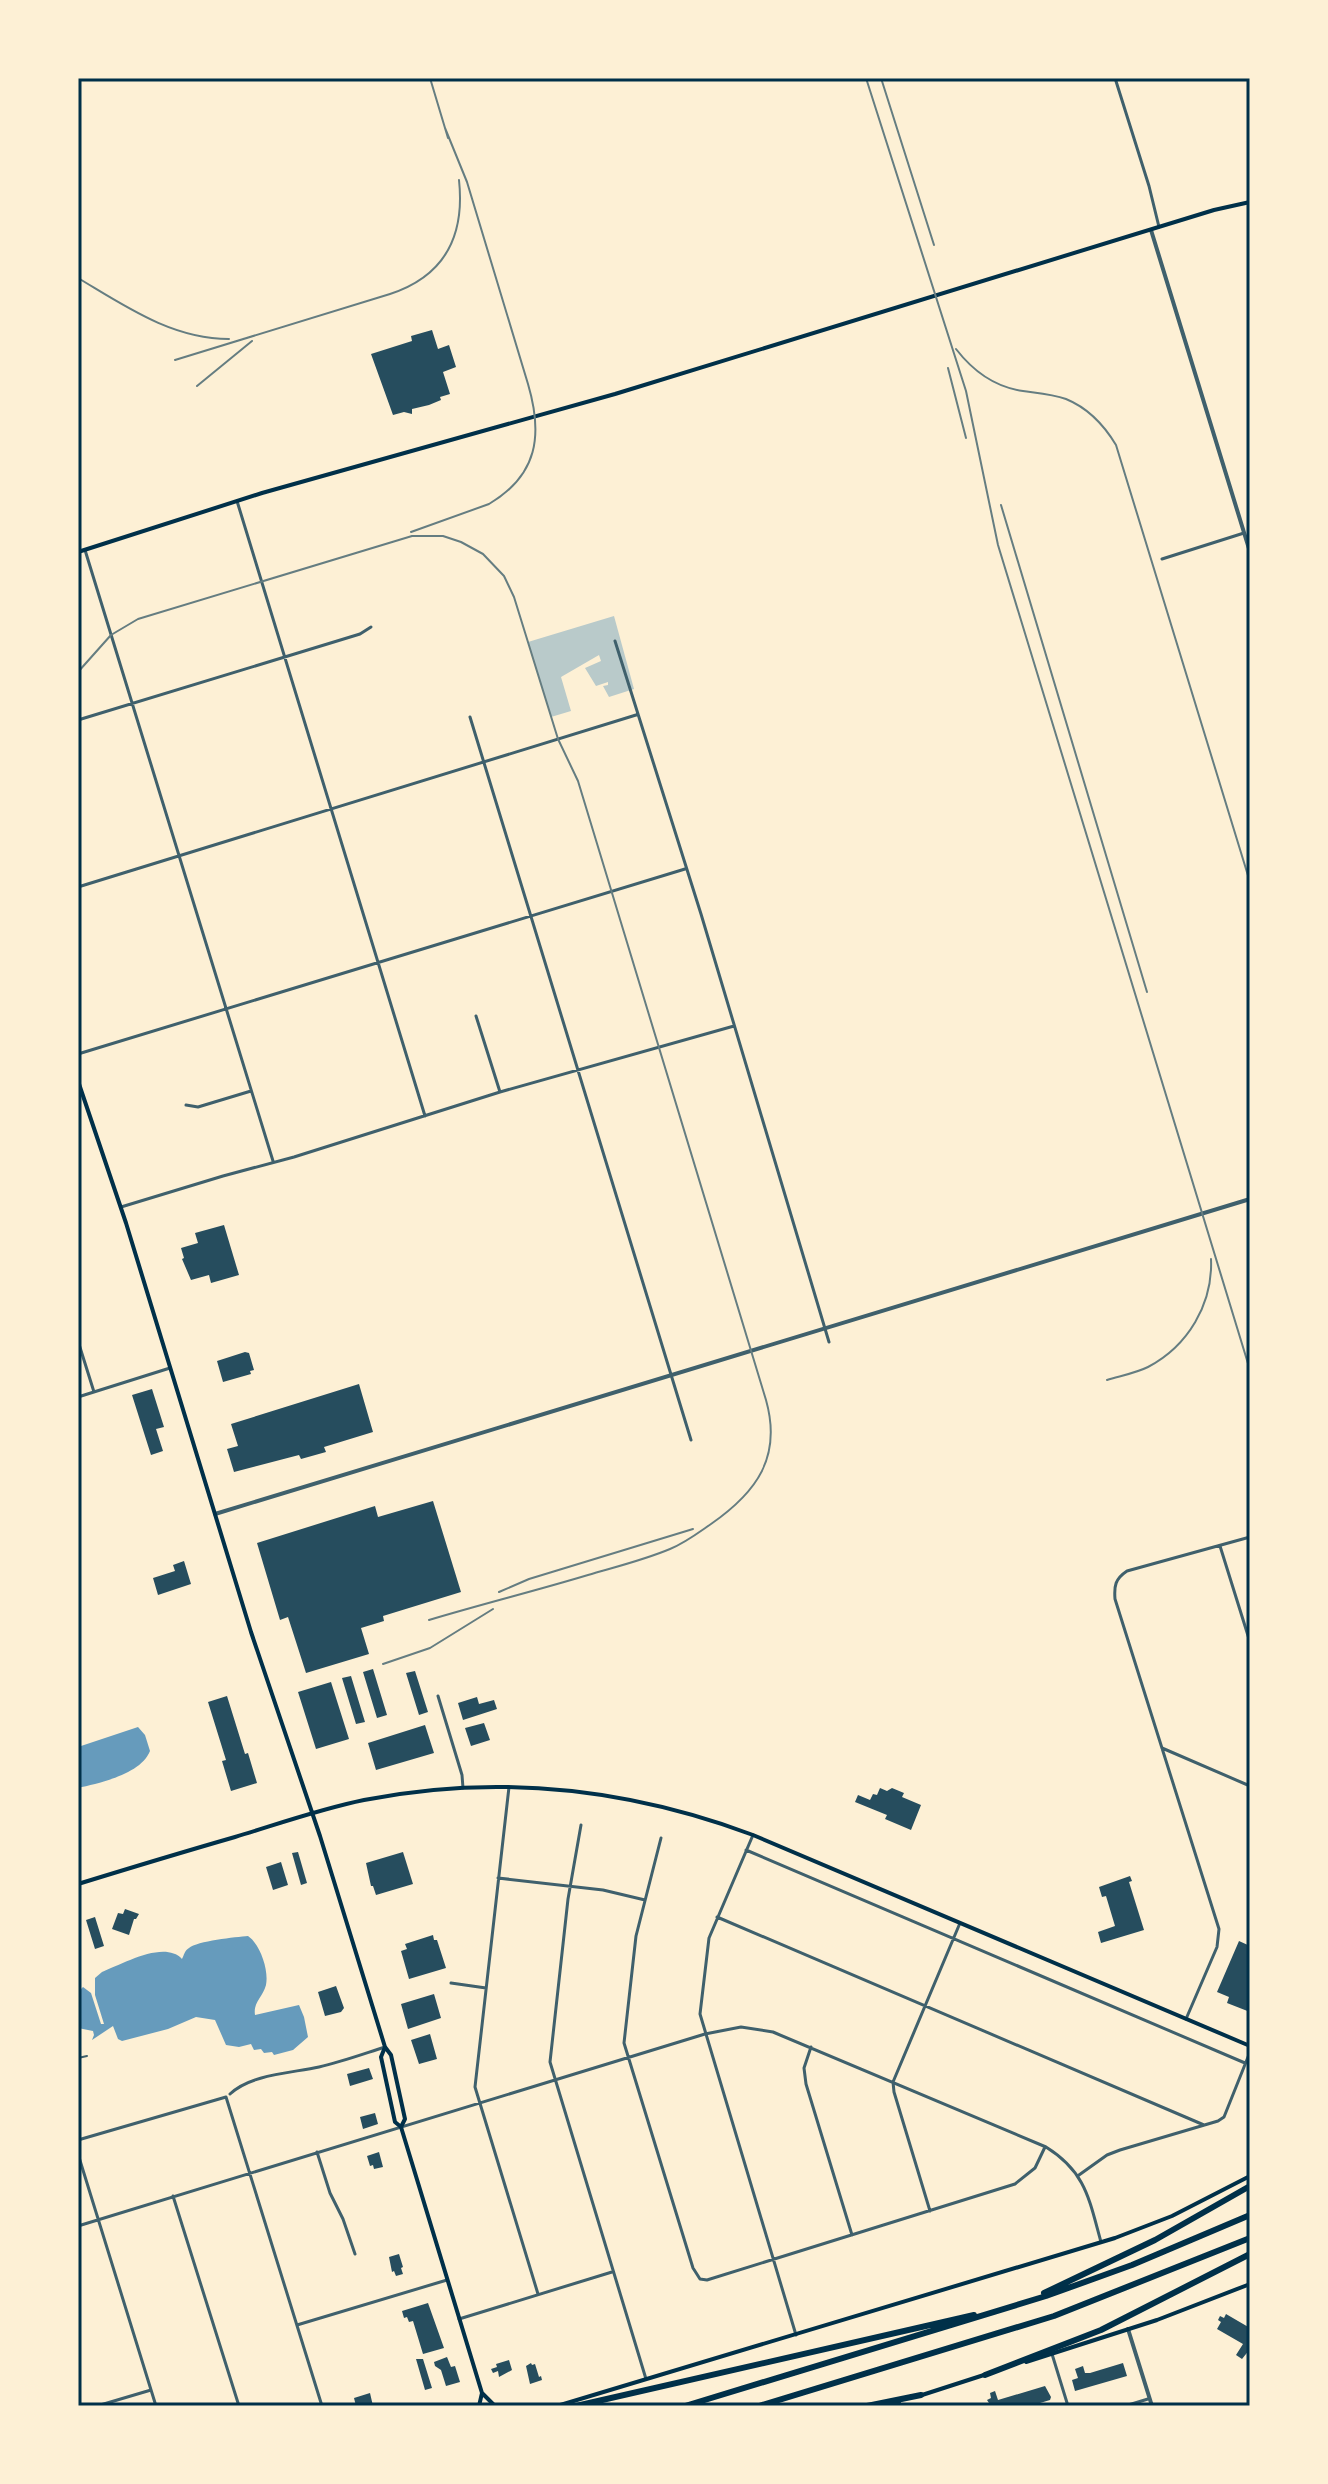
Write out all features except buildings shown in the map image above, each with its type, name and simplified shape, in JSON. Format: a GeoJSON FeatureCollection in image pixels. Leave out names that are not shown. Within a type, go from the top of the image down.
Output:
{"type":"FeatureCollection","features":[{"type":"Feature","properties":{"kind":"highway"},"geometry":{"type":"LineString","coordinates":[[1024,2303],[1155,2240],[1250,2186]]}},
{"type":"Feature","properties":{"kind":"highway"},"geometry":{"type":"LineString","coordinates":[[685,2406],[1024,2303],[1132,2265],[1250,2215]]}},
{"type":"Feature","properties":{"kind":"highway"},"geometry":{"type":"LineString","coordinates":[[759,2406],[1054,2316],[1250,2238]]}},
{"type":"Feature","properties":{"kind":"highway"},"geometry":{"type":"LineString","coordinates":[[985,2375],[1101,2330],[1250,2254]]}},
{"type":"Feature","properties":{"kind":"highway"},"geometry":{"type":"LineString","coordinates":[[576,2406],[1005,2309]]}},
{"type":"Feature","properties":{"kind":"highway"},"geometry":{"type":"LineString","coordinates":[[867,2406],[921,2395]]}},
{"type":"Feature","properties":{"kind":"main road"},"geometry":{"type":"LineString","coordinates":[[78,552],[237,501],[603,398],[1225,207],[1250,202]]}},
{"type":"Feature","properties":{"kind":"main road"},"geometry":{"type":"LineString","coordinates":[[78,1081],[121,1207],[263,1671],[312,1813],[385,2047],[391,2055],[405,2119],[401,2127]]}},
{"type":"Feature","properties":{"kind":"main road"},"geometry":{"type":"LineString","coordinates":[[78,1884],[312,1813],[389,1796],[463,1788],[578,1791],[633,1799],[681,1811],[753,1835],[1250,2049]]}},
{"type":"Feature","properties":{"kind":"main road"},"geometry":{"type":"LineString","coordinates":[[385,2047],[381,2057],[395,2122],[401,2127],[459,2319],[484,2395],[492,2406]]}},
{"type":"Feature","properties":{"kind":"main road"},"geometry":{"type":"LineString","coordinates":[[557,2406],[1101,2242],[1172,2216],[1250,2176]]}},
{"type":"Feature","properties":{"kind":"main road"},"geometry":{"type":"LineString","coordinates":[[886,2406],[1128,2329],[1250,2284]]}},
{"type":"Feature","properties":{"kind":"main road"},"geometry":{"type":"LineString","coordinates":[[480,2404],[484,2395]]}},
{"type":"Feature","properties":{"kind":"street"},"geometry":{"type":"LineString","coordinates":[[1115,78],[1159,227]]}},
{"type":"Feature","properties":{"kind":"street"},"geometry":{"type":"LineString","coordinates":[[1151,230],[1250,552]]}},
{"type":"Feature","properties":{"kind":"street"},"geometry":{"type":"LineString","coordinates":[[237,501],[425,1116]]}},
{"type":"Feature","properties":{"kind":"street"},"geometry":{"type":"LineString","coordinates":[[1162,559],[1244,533]]}},
{"type":"Feature","properties":{"kind":"street"},"geometry":{"type":"LineString","coordinates":[[85,550],[273,1161]]}},
{"type":"Feature","properties":{"kind":"street"},"geometry":{"type":"LineString","coordinates":[[78,720],[360,634],[371,627]]}},
{"type":"Feature","properties":{"kind":"street"},"geometry":{"type":"LineString","coordinates":[[615,641],[829,1342]]}},
{"type":"Feature","properties":{"kind":"street"},"geometry":{"type":"LineString","coordinates":[[78,887],[638,715]]}},
{"type":"Feature","properties":{"kind":"street"},"geometry":{"type":"LineString","coordinates":[[470,717],[691,1440]]}},
{"type":"Feature","properties":{"kind":"street"},"geometry":{"type":"LineString","coordinates":[[78,1054],[685,869]]}},
{"type":"Feature","properties":{"kind":"street"},"geometry":{"type":"LineString","coordinates":[[476,1016],[500,1092]]}},
{"type":"Feature","properties":{"kind":"street"},"geometry":{"type":"LineString","coordinates":[[121,1207],[500,1092],[734,1026]]}},
{"type":"Feature","properties":{"kind":"street"},"geometry":{"type":"LineString","coordinates":[[186,1105],[198,1107],[252,1090]]}},
{"type":"Feature","properties":{"kind":"street"},"geometry":{"type":"LineString","coordinates":[[215,1514],[1250,1199]]}},
{"type":"Feature","properties":{"kind":"street"},"geometry":{"type":"LineString","coordinates":[[78,1341],[94,1392]]}},
{"type":"Feature","properties":{"kind":"street"},"geometry":{"type":"LineString","coordinates":[[78,1397],[171,1368]]}},
{"type":"Feature","properties":{"kind":"street"},"geometry":{"type":"LineString","coordinates":[[1186,2019],[1217,1947],[1219,1929],[1115,1599],[1116,1581],[1127,1571],[1250,1537]]}},
{"type":"Feature","properties":{"kind":"street"},"geometry":{"type":"LineString","coordinates":[[1220,1546],[1250,1642]]}},
{"type":"Feature","properties":{"kind":"street"},"geometry":{"type":"LineString","coordinates":[[438,1696],[462,1775],[463,1788]]}},
{"type":"Feature","properties":{"kind":"street"},"geometry":{"type":"LineString","coordinates":[[1162,1748],[1250,1786]]}},
{"type":"Feature","properties":{"kind":"street"},"geometry":{"type":"LineString","coordinates":[[509,1787],[475,2087],[538,2294]]}},
{"type":"Feature","properties":{"kind":"street"},"geometry":{"type":"LineString","coordinates":[[581,1825],[570,1887],[550,2062],[646,2379]]}},
{"type":"Feature","properties":{"kind":"street"},"geometry":{"type":"LineString","coordinates":[[753,1835],[717,1917],[707,1952],[700,2014],[796,2335]]}},
{"type":"Feature","properties":{"kind":"street"},"geometry":{"type":"LineString","coordinates":[[661,1838],[636,1936],[624,2043],[693,2268],[700,2279],[707,2280],[1015,2184],[1035,2168],[1046,2147]]}},
{"type":"Feature","properties":{"kind":"street"},"geometry":{"type":"LineString","coordinates":[[746,1850],[1245,2063]]}},
{"type":"Feature","properties":{"kind":"street"},"geometry":{"type":"LineString","coordinates":[[498,1878],[607,1891],[645,1900]]}},
{"type":"Feature","properties":{"kind":"street"},"geometry":{"type":"LineString","coordinates":[[717,1917],[1204,2125]]}},
{"type":"Feature","properties":{"kind":"street"},"geometry":{"type":"LineString","coordinates":[[930,2211],[893,2082],[960,1923]]}},
{"type":"Feature","properties":{"kind":"street"},"geometry":{"type":"LineString","coordinates":[[451,1983],[486,1988]]}},
{"type":"Feature","properties":{"kind":"street"},"geometry":{"type":"LineString","coordinates":[[78,2226],[705,2034],[733,2028],[752,2028],[773,2032],[811,2047],[1046,2147],[1079,2175],[1101,2242]]}},
{"type":"Feature","properties":{"kind":"street"},"geometry":{"type":"LineString","coordinates":[[78,2140],[228,2096],[237,2088],[271,2075],[316,2068],[385,2047]]}},
{"type":"Feature","properties":{"kind":"street"},"geometry":{"type":"LineString","coordinates":[[811,2047],[804,2068],[806,2084],[852,2235]]}},
{"type":"Feature","properties":{"kind":"street"},"geometry":{"type":"LineString","coordinates":[[1079,2175],[1107,2155],[1224,2117],[1250,2049]]}},
{"type":"Feature","properties":{"kind":"street"},"geometry":{"type":"LineString","coordinates":[[228,2096],[322,2406]]}},
{"type":"Feature","properties":{"kind":"street"},"geometry":{"type":"LineString","coordinates":[[317,2152],[355,2254]]}},
{"type":"Feature","properties":{"kind":"street"},"geometry":{"type":"LineString","coordinates":[[78,2154],[156,2406]]}},
{"type":"Feature","properties":{"kind":"street"},"geometry":{"type":"LineString","coordinates":[[173,2196],[239,2406]]}},
{"type":"Feature","properties":{"kind":"street"},"geometry":{"type":"LineString","coordinates":[[459,2319],[613,2272]]}},
{"type":"Feature","properties":{"kind":"street"},"geometry":{"type":"LineString","coordinates":[[297,2325],[447,2280]]}},
{"type":"Feature","properties":{"kind":"street"},"geometry":{"type":"LineString","coordinates":[[1128,2329],[1152,2406]]}},
{"type":"Feature","properties":{"kind":"street"},"geometry":{"type":"LineString","coordinates":[[1052,2354],[1068,2406]]}},
{"type":"Feature","properties":{"kind":"street"},"geometry":{"type":"LineString","coordinates":[[97,2406],[151,2390]]}},
{"type":"Feature","properties":{"kind":"street"},"geometry":{"type":"LineString","coordinates":[[1125,2406],[1150,2399]]}},
{"type":"Feature","properties":{"kind":"lane"},"geometry":{"type":"LineString","coordinates":[[78,2058],[87,2056]]}},
{"type":"Feature","properties":{"kind":"shaded area"},"geometry":{"type":"Polygon","coordinates":[[[614,616],[634,689],[609,697],[603,686],[608,682],[596,686],[585,668],[601,661],[599,655],[561,677],[571,711],[551,717],[528,642],[614,616]]]}},
{"type":"Feature","properties":{"kind":"water"},"geometry":{"type":"Polygon","coordinates":[[[138,1727],[145,1735],[150,1751],[145,1759],[119,1776],[78,1788],[78,1747],[138,1727]]]}},
{"type":"Feature","properties":{"kind":"water"},"geometry":{"type":"Polygon","coordinates":[[[248,1936],[260,1951],[266,1972],[266,1985],[255,2007],[255,2015],[299,2005],[308,2037],[293,2050],[274,2055],[261,2049],[254,2050],[251,2044],[239,2047],[226,2045],[215,2020],[196,2017],[168,2029],[122,2041],[118,2039],[113,2026],[92,2040],[93,2031],[78,2028],[78,1992],[83,1987],[91,1993],[101,2024],[104,2024],[95,1995],[95,1978],[102,1972],[154,1953],[165,1952],[182,1959],[186,1950],[193,1946],[248,1936]]]}},
{"type":"Feature","properties":{"kind":"railway"},"geometry":{"type":"LineString","coordinates":[[430,78],[448,138]]}},
{"type":"Feature","properties":{"kind":"railway"},"geometry":{"type":"LineString","coordinates":[[866,78],[966,391],[998,545],[1250,1370]]}},
{"type":"Feature","properties":{"kind":"railway"},"geometry":{"type":"LineString","coordinates":[[881,78],[934,245]]}},
{"type":"Feature","properties":{"kind":"railway"},"geometry":{"type":"LineString","coordinates":[[411,532],[489,504],[505,493],[527,467],[535,437],[533,403],[528,384],[467,182],[445,128]]}},
{"type":"Feature","properties":{"kind":"railway"},"geometry":{"type":"LineString","coordinates":[[175,360],[390,294],[425,276],[438,265],[454,236],[460,200],[459,180]]}},
{"type":"Feature","properties":{"kind":"railway"},"geometry":{"type":"LineString","coordinates":[[78,278],[131,310],[169,327],[208,338],[229,339]]}},
{"type":"Feature","properties":{"kind":"railway"},"geometry":{"type":"LineString","coordinates":[[197,386],[252,341]]}},
{"type":"Feature","properties":{"kind":"railway"},"geometry":{"type":"LineString","coordinates":[[956,349],[977,371],[994,382],[1012,389],[1061,397],[1081,407],[1101,424],[1116,445],[1250,882]]}},
{"type":"Feature","properties":{"kind":"railway"},"geometry":{"type":"LineString","coordinates":[[948,368],[966,438]]}},
{"type":"Feature","properties":{"kind":"railway"},"geometry":{"type":"LineString","coordinates":[[1001,505],[1147,992]]}},
{"type":"Feature","properties":{"kind":"railway"},"geometry":{"type":"LineString","coordinates":[[78,672],[111,635],[138,619],[412,536],[443,536],[483,554],[504,576],[514,597],[558,739],[578,781],[766,1400],[771,1439],[768,1456],[753,1486],[727,1512],[681,1544],[629,1563],[429,1620]]}},
{"type":"Feature","properties":{"kind":"railway"},"geometry":{"type":"LineString","coordinates":[[1107,1380],[1148,1367],[1175,1348],[1195,1322],[1202,1307],[1208,1292],[1211,1259]]}},
{"type":"Feature","properties":{"kind":"railway"},"geometry":{"type":"LineString","coordinates":[[499,1592],[529,1579],[693,1529]]}},
{"type":"Feature","properties":{"kind":"railway"},"geometry":{"type":"LineString","coordinates":[[383,1664],[430,1648],[493,1609]]}}]}
